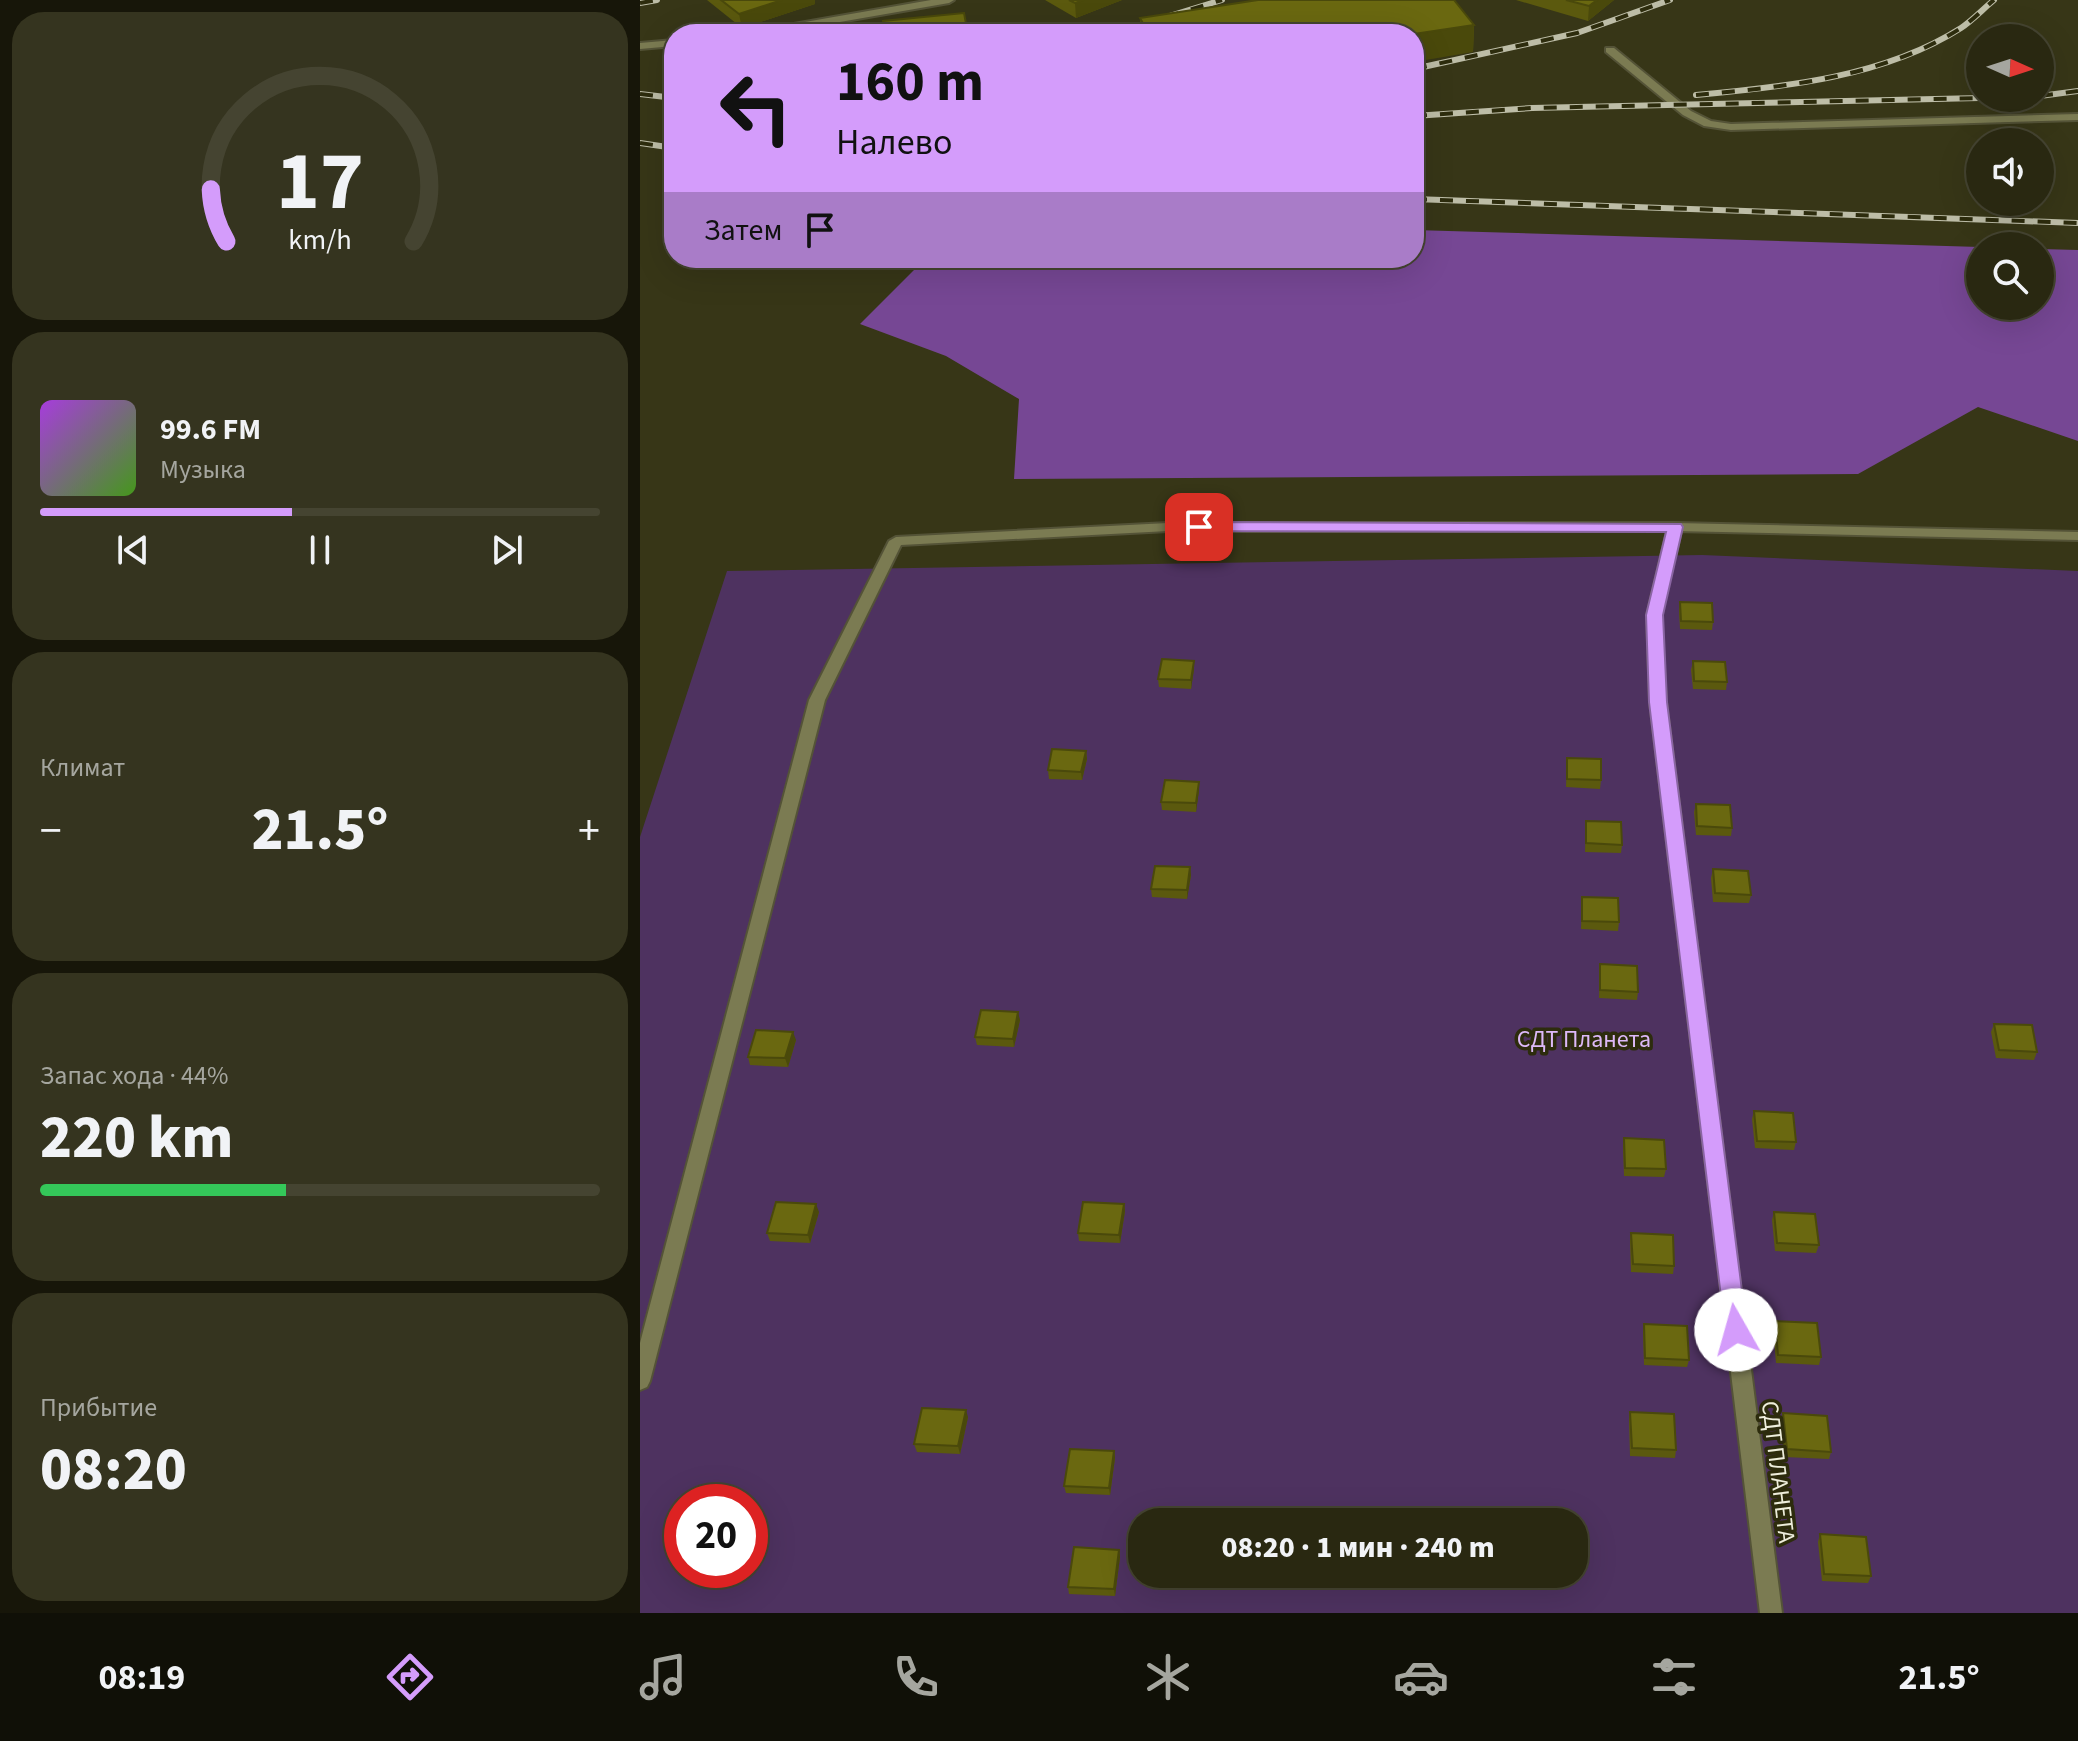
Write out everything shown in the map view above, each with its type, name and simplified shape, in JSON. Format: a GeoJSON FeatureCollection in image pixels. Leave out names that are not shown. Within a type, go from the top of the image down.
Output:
{"type":"FeatureCollection","features":[{"type":"Feature","properties":{"kind":"street"},"geometry":{"type":"LineString","coordinates":[[811,24],[949,0]]}},
{"type":"Feature","properties":{"kind":"street"},"geometry":{"type":"LineString","coordinates":[[640,46],[664,44]]}},
{"type":"Feature","properties":{"kind":"street"},"geometry":{"type":"LineString","coordinates":[[1610,50],[1687,113],[1708,124],[1731,127],[2078,117]]}},
{"type":"Feature","properties":{"kind":"street"},"geometry":{"type":"LineString","coordinates":[[640,1381],[817,700],[896,541],[1168,527],[1675,527],[2078,536]]}},
{"type":"Feature","properties":{"kind":"street","name":"СДТ ПЛАНЕТА"},"geometry":{"type":"LineString","coordinates":[[1675,527],[1654,615],[1658,702],[1771,1613]]}},
{"type":"Feature","properties":{"kind":"green space","name":"СДТ Планета"},"geometry":{"type":"Polygon","coordinates":[[[1702,555],[2078,571],[2078,1613],[640,1613],[640,837],[727,571],[1702,555]]]}},
{"type":"Feature","properties":{"kind":"shaded area"},"geometry":{"type":"Polygon","coordinates":[[[1424,230],[1966,247],[1966,320],[2054,320],[2054,249],[2078,250],[2078,441],[1978,407],[1858,474],[1014,479],[1019,399],[946,356],[860,324],[916,268],[1424,268],[1424,230]]]}},
{"type":"Feature","properties":{"kind":"building"},"geometry":{"type":"Polygon","coordinates":[[[721,0],[782,0],[739,14],[721,0]]]}},
{"type":"Feature","properties":{"kind":"building"},"geometry":{"type":"Polygon","coordinates":[[[1258,0],[1454,0],[1474,25],[1424,32],[1424,24],[1143,24],[1140,18],[1258,0]]]}},
{"type":"Feature","properties":{"kind":"building"},"geometry":{"type":"Polygon","coordinates":[[[1566,0],[1597,0],[1589,6],[1566,0]]]}},
{"type":"Feature","properties":{"kind":"building"},"geometry":{"type":"Polygon","coordinates":[[[964,13],[966,24],[883,24],[883,21],[964,13]]]}},
{"type":"Feature","properties":{"kind":"building"},"geometry":{"type":"Polygon","coordinates":[[[1680,602],[1712,603],[1713,622],[1681,621],[1680,602]]]}},
{"type":"Feature","properties":{"kind":"building"},"geometry":{"type":"Polygon","coordinates":[[[1162,659],[1194,661],[1191,680],[1158,679],[1162,659]]]}},
{"type":"Feature","properties":{"kind":"building"},"geometry":{"type":"Polygon","coordinates":[[[1693,661],[1725,662],[1727,682],[1694,681],[1693,661]]]}},
{"type":"Feature","properties":{"kind":"building"},"geometry":{"type":"Polygon","coordinates":[[[1052,749],[1086,751],[1081,772],[1048,770],[1052,749]]]}},
{"type":"Feature","properties":{"kind":"building"},"geometry":{"type":"Polygon","coordinates":[[[1567,758],[1601,759],[1601,780],[1567,779],[1567,758]]]}},
{"type":"Feature","properties":{"kind":"building"},"geometry":{"type":"Polygon","coordinates":[[[1165,780],[1199,782],[1196,803],[1161,802],[1165,780]]]}},
{"type":"Feature","properties":{"kind":"building"},"geometry":{"type":"Polygon","coordinates":[[[1696,804],[1730,805],[1732,828],[1697,826],[1696,804]]]}},
{"type":"Feature","properties":{"kind":"building"},"geometry":{"type":"Polygon","coordinates":[[[1586,821],[1621,822],[1622,845],[1586,843],[1586,821]]]}},
{"type":"Feature","properties":{"kind":"building"},"geometry":{"type":"Polygon","coordinates":[[[1155,866],[1190,867],[1187,890],[1151,889],[1155,866]]]}},
{"type":"Feature","properties":{"kind":"building"},"geometry":{"type":"Polygon","coordinates":[[[1713,869],[1748,871],[1751,895],[1715,893],[1713,869]]]}},
{"type":"Feature","properties":{"kind":"building"},"geometry":{"type":"Polygon","coordinates":[[[1582,897],[1618,898],[1619,922],[1582,921],[1582,897]]]}},
{"type":"Feature","properties":{"kind":"building"},"geometry":{"type":"Polygon","coordinates":[[[1600,964],[1637,966],[1638,992],[1600,990],[1600,964]]]}},
{"type":"Feature","properties":{"kind":"building"},"geometry":{"type":"Polygon","coordinates":[[[981,1010],[1018,1012],[1013,1039],[975,1037],[981,1010]]]}},
{"type":"Feature","properties":{"kind":"building"},"geometry":{"type":"Polygon","coordinates":[[[1994,1024],[2032,1025],[2037,1052],[1999,1050],[1994,1024]]]}},
{"type":"Feature","properties":{"kind":"building"},"geometry":{"type":"Polygon","coordinates":[[[756,1030],[793,1032],[785,1058],[748,1057],[756,1030]]]}},
{"type":"Feature","properties":{"kind":"building"},"geometry":{"type":"Polygon","coordinates":[[[1754,1111],[1793,1113],[1796,1142],[1757,1141],[1754,1111]]]}},
{"type":"Feature","properties":{"kind":"building"},"geometry":{"type":"Polygon","coordinates":[[[1624,1138],[1664,1140],[1666,1169],[1625,1168],[1624,1138]]]}},
{"type":"Feature","properties":{"kind":"building"},"geometry":{"type":"Polygon","coordinates":[[[776,1202],[816,1204],[808,1235],[767,1233],[776,1202]]]}},
{"type":"Feature","properties":{"kind":"building"},"geometry":{"type":"Polygon","coordinates":[[[1083,1202],[1124,1204],[1119,1235],[1078,1233],[1083,1202]]]}},
{"type":"Feature","properties":{"kind":"building"},"geometry":{"type":"Polygon","coordinates":[[[1774,1212],[1815,1214],[1819,1245],[1777,1243],[1774,1212]]]}},
{"type":"Feature","properties":{"kind":"building"},"geometry":{"type":"Polygon","coordinates":[[[1631,1233],[1673,1235],[1674,1266],[1633,1264],[1631,1233]]]}},
{"type":"Feature","properties":{"kind":"building"},"geometry":{"type":"Polygon","coordinates":[[[1775,1321],[1817,1323],[1821,1357],[1778,1355],[1775,1321]]]}},
{"type":"Feature","properties":{"kind":"building"},"geometry":{"type":"Polygon","coordinates":[[[1644,1324],[1687,1326],[1689,1360],[1645,1358],[1644,1324]]]}},
{"type":"Feature","properties":{"kind":"building"},"geometry":{"type":"Polygon","coordinates":[[[922,1408],[966,1410],[958,1446],[914,1444],[922,1408]]]}},
{"type":"Feature","properties":{"kind":"building"},"geometry":{"type":"Polygon","coordinates":[[[1630,1412],[1674,1414],[1676,1450],[1632,1448],[1630,1412]]]}},
{"type":"Feature","properties":{"kind":"building"},"geometry":{"type":"Polygon","coordinates":[[[1783,1413],[1827,1416],[1831,1452],[1787,1449],[1783,1413]]]}},
{"type":"Feature","properties":{"kind":"building"},"geometry":{"type":"Polygon","coordinates":[[[1070,1449],[1114,1451],[1109,1488],[1064,1486],[1070,1449]]]}},
{"type":"Feature","properties":{"kind":"building"},"geometry":{"type":"Polygon","coordinates":[[[1820,1534],[1866,1537],[1871,1576],[1824,1574],[1820,1534]]]}},
{"type":"Feature","properties":{"kind":"building"},"geometry":{"type":"Polygon","coordinates":[[[1074,1547],[1119,1550],[1114,1589],[1068,1587],[1074,1547]]]}},
{"type":"Feature","properties":{"kind":"railway"},"geometry":{"type":"LineString","coordinates":[[640,3],[657,0]]}},
{"type":"Feature","properties":{"kind":"railway"},"geometry":{"type":"LineString","coordinates":[[1166,17],[1222,0]]}},
{"type":"Feature","properties":{"kind":"railway"},"geometry":{"type":"LineString","coordinates":[[1424,67],[1577,33],[1670,0]]}},
{"type":"Feature","properties":{"kind":"railway"},"geometry":{"type":"LineString","coordinates":[[1696,95],[1799,83],[1867,69],[1931,45],[1965,25],[1994,0]]}},
{"type":"Feature","properties":{"kind":"railway"},"geometry":{"type":"LineString","coordinates":[[2054,94],[2078,91]]}},
{"type":"Feature","properties":{"kind":"railway"},"geometry":{"type":"LineString","coordinates":[[640,94],[664,97]]}},
{"type":"Feature","properties":{"kind":"railway"},"geometry":{"type":"LineString","coordinates":[[1424,115],[1532,108],[1966,98]]}},
{"type":"Feature","properties":{"kind":"railway"},"geometry":{"type":"LineString","coordinates":[[640,143],[664,147]]}},
{"type":"Feature","properties":{"kind":"railway"},"geometry":{"type":"LineString","coordinates":[[1424,199],[2078,223]]}},
{"type":"Feature","properties":{"kind":"route"},"geometry":{"type":"LineString","coordinates":[[1199,527],[1675,527],[1654,615],[1658,702],[1736,1330]]}}]}
